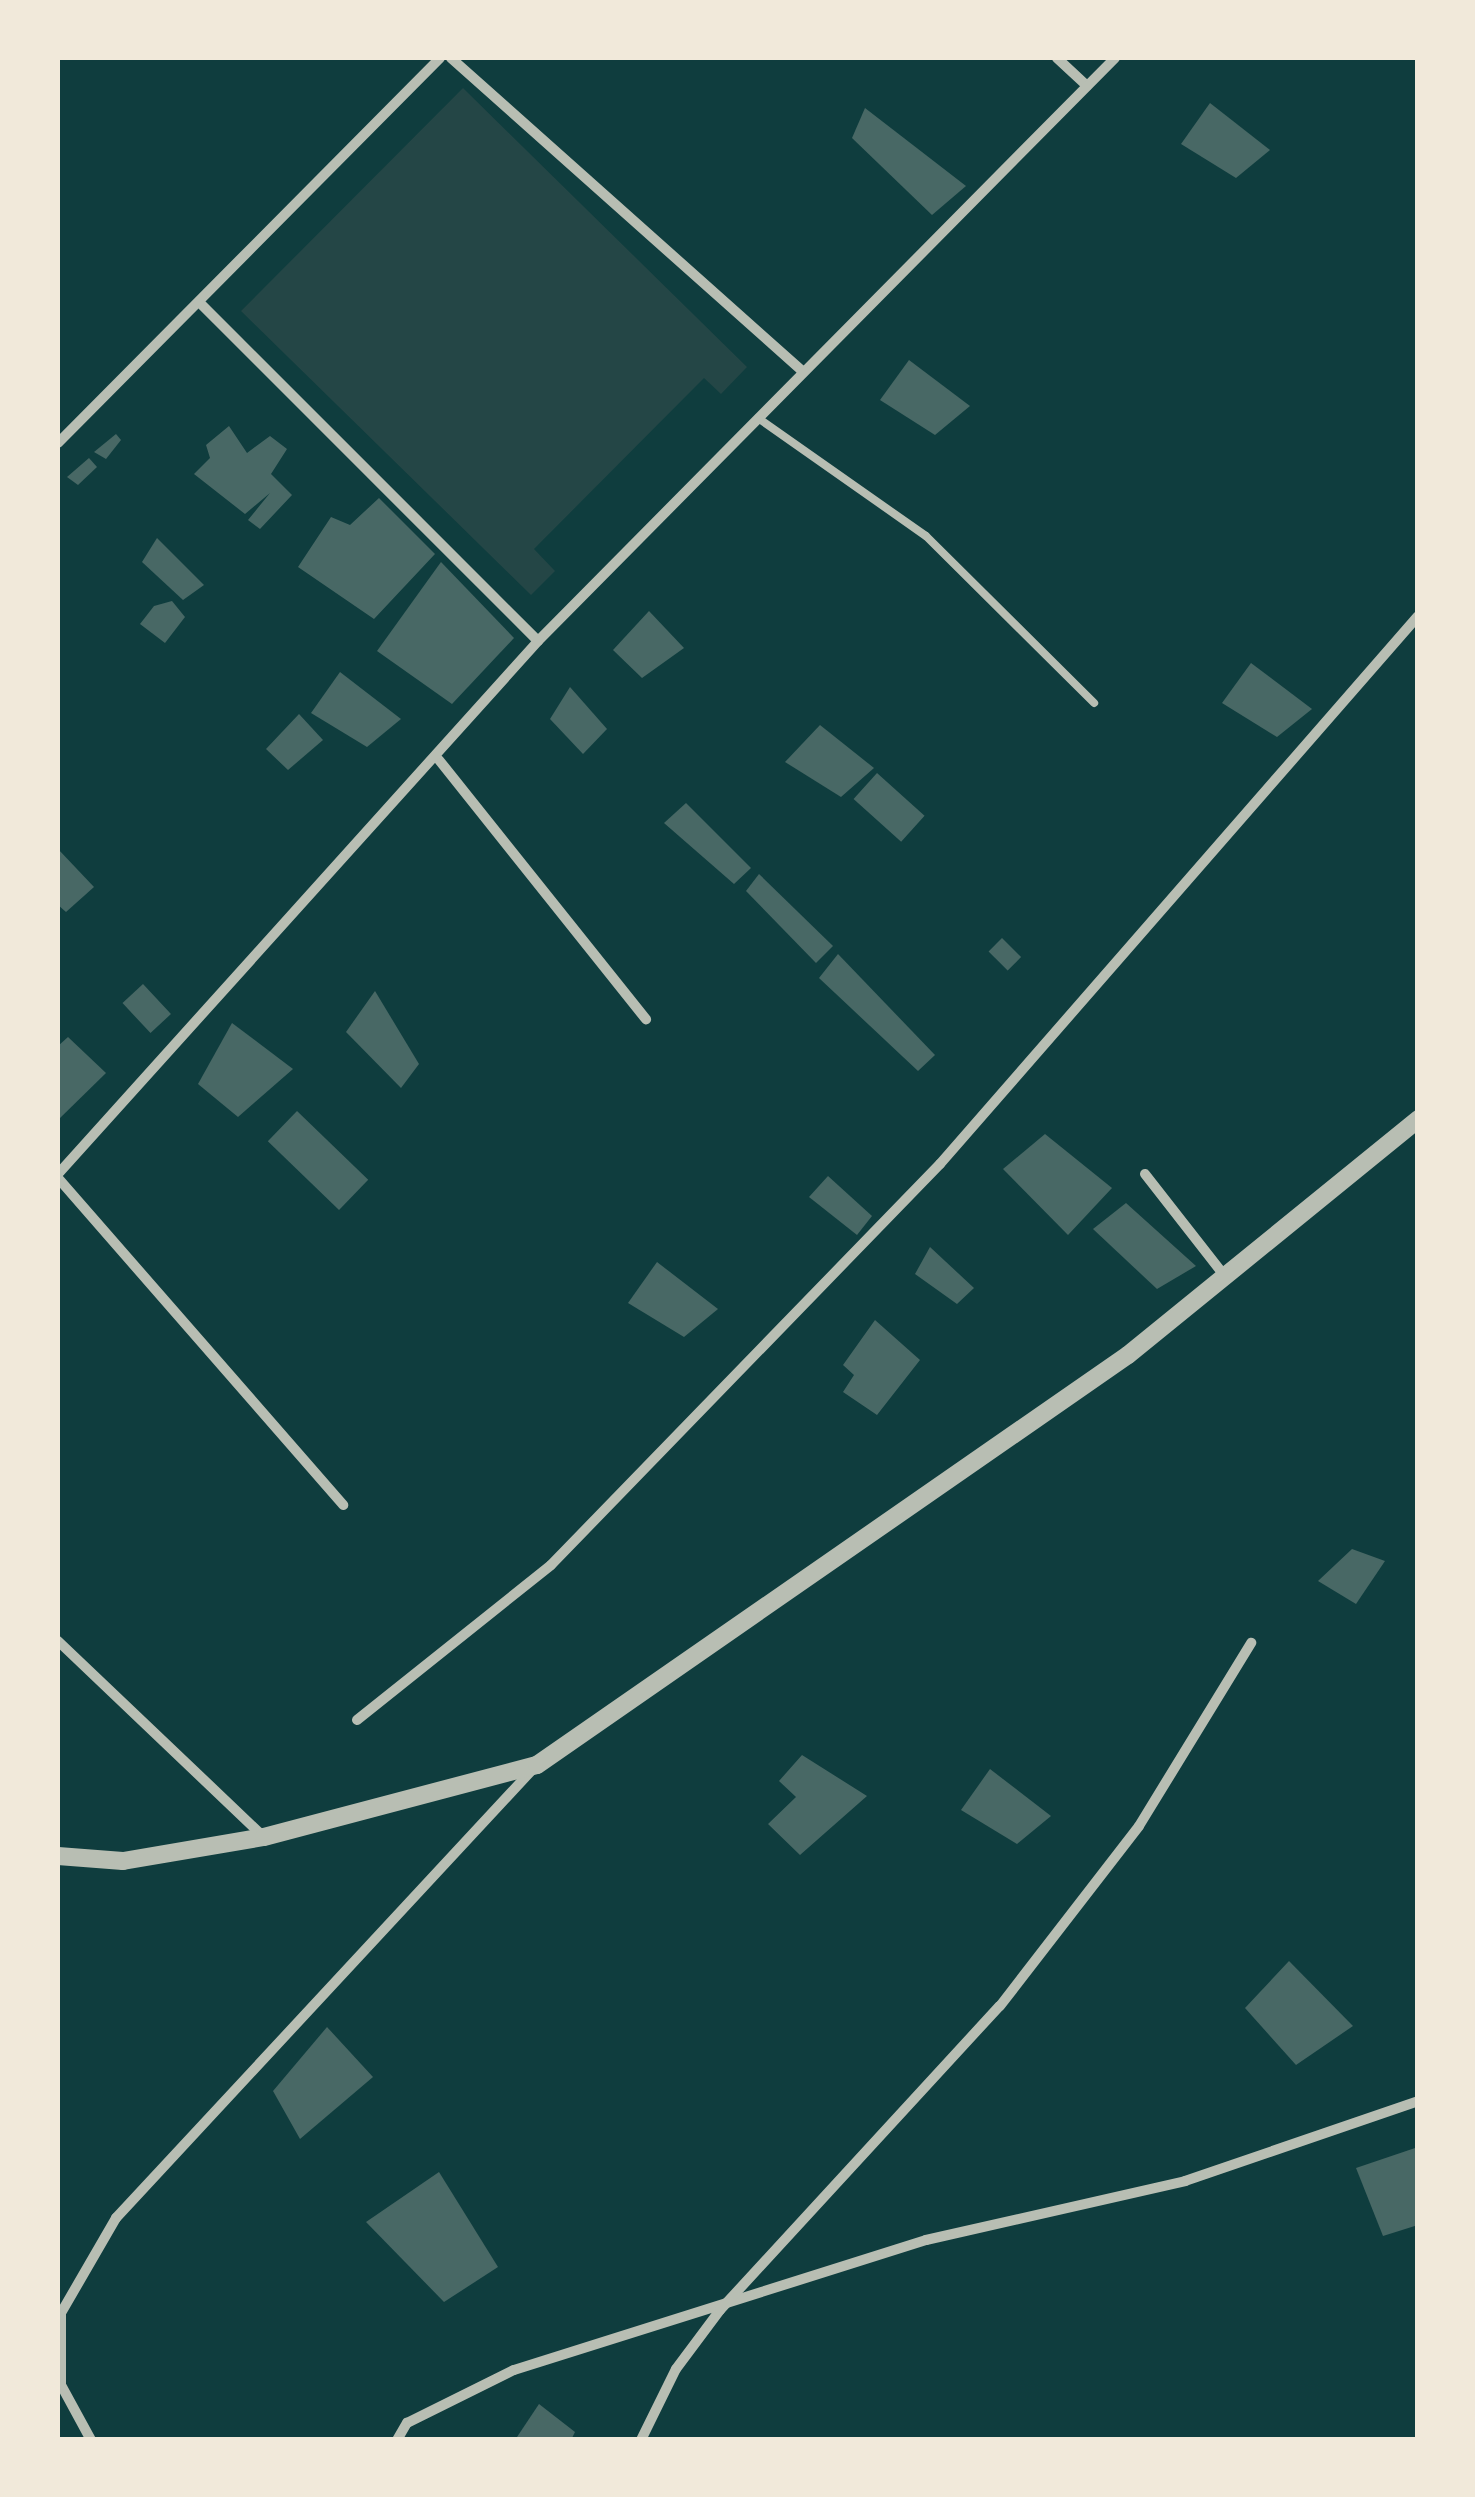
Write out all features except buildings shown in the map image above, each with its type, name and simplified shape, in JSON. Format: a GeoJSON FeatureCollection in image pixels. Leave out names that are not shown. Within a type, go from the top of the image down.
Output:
{"type":"FeatureCollection","features":[{"type":"Feature","properties":{"kind":"street"},"geometry":{"type":"LineString","coordinates":[[58,443],[202,304],[440,58]]}},
{"type":"Feature","properties":{"kind":"street"},"geometry":{"type":"LineString","coordinates":[[451,58],[804,372]]}},
{"type":"Feature","properties":{"kind":"street"},"geometry":{"type":"LineString","coordinates":[[1057,58],[1087,86]]}},
{"type":"Feature","properties":{"kind":"street"},"geometry":{"type":"LineString","coordinates":[[343,1505],[58,1176],[439,760],[538,642],[1116,58]]}},
{"type":"Feature","properties":{"kind":"street"},"geometry":{"type":"LineString","coordinates":[[202,304],[538,642]]}},
{"type":"Feature","properties":{"kind":"street"},"geometry":{"type":"LineString","coordinates":[[357,1720],[551,1565],[940,1164],[1418,616]]}},
{"type":"Feature","properties":{"kind":"street"},"geometry":{"type":"LineString","coordinates":[[439,760],[646,1019]]}},
{"type":"Feature","properties":{"kind":"street"},"geometry":{"type":"LineString","coordinates":[[91,2440],[61,2385],[61,2313],[116,2218],[537,1764],[1228,1280],[1418,1119]]}},
{"type":"Feature","properties":{"kind":"street"},"geometry":{"type":"LineString","coordinates":[[1144,1174],[1228,1280]]}},
{"type":"Feature","properties":{"kind":"street"},"geometry":{"type":"LineString","coordinates":[[58,1641],[264,1837]]}},
{"type":"Feature","properties":{"kind":"street"},"geometry":{"type":"LineString","coordinates":[[640,2440],[676,2368],[720,2310],[1000,2006],[1139,1826],[1251,1642]]}},
{"type":"Feature","properties":{"kind":"street"},"geometry":{"type":"LineString","coordinates":[[58,1856],[123,1862],[264,1837],[537,1764]]}},
{"type":"Feature","properties":{"kind":"street"},"geometry":{"type":"LineString","coordinates":[[397,2440],[406,2424],[514,2370],[720,2310],[926,2240],[1185,2181],[1418,2101]]}},
{"type":"Feature","properties":{"kind":"lane"},"geometry":{"type":"LineString","coordinates":[[758,418],[926,536],[1094,704]]}},
{"type":"Feature","properties":{"kind":"shaded area"},"geometry":{"type":"Polygon","coordinates":[[[463,88],[747,367],[721,394],[704,378],[534,549],[555,571],[531,595],[241,311],[463,88]]]}}]}
